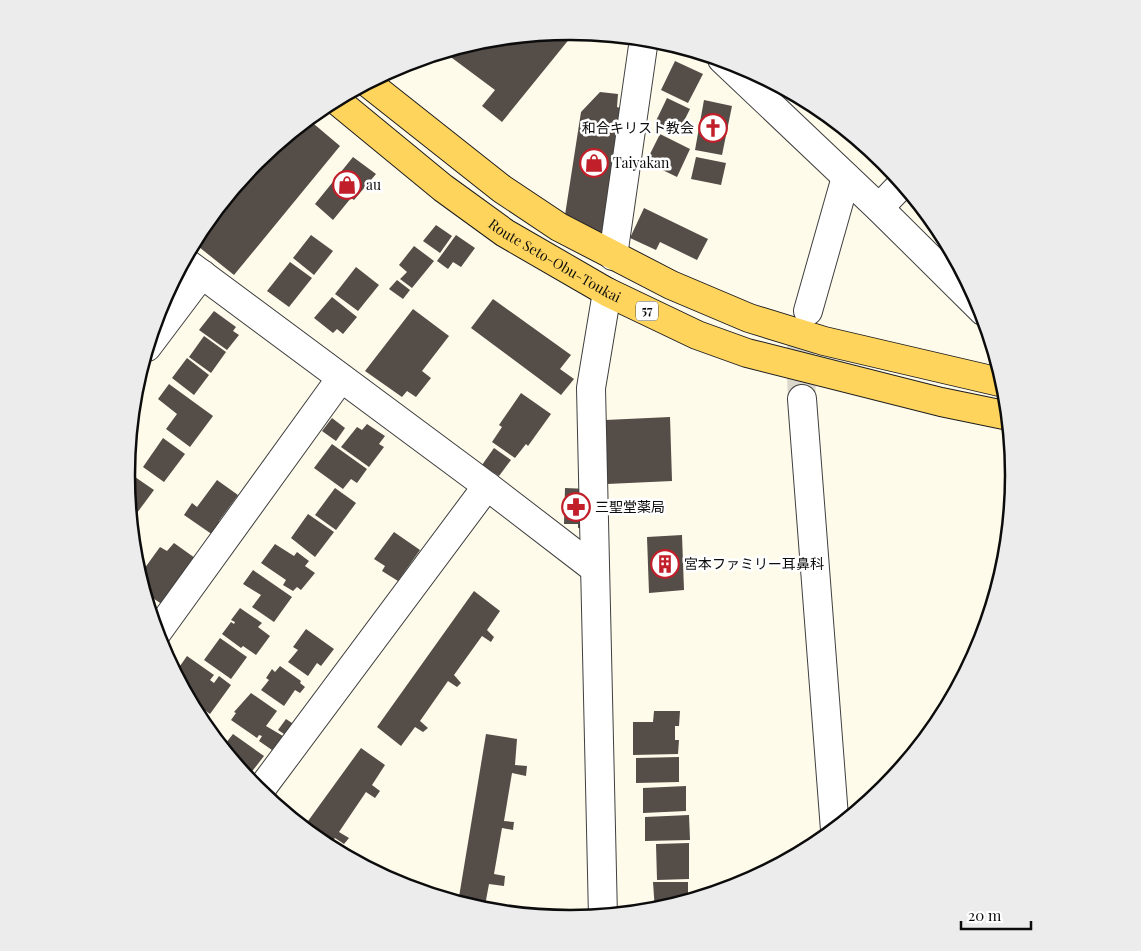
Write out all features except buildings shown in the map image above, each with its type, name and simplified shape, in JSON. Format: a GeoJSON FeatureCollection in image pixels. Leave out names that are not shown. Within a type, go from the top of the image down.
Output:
{"type":"FeatureCollection","features":[{"type":"Feature","properties":{"kind":"main road","name":"57"},"geometry":{"type":"LineString","coordinates":[[373,87],[502,189],[559,227],[671,285],[749,318],[824,341],[994,376]]}},
{"type":"Feature","properties":{"kind":"main road","name":"Route Seto-Obu-Toukai"},"geometry":{"type":"LineString","coordinates":[[342,105],[443,188],[492,223],[544,256],[607,292],[697,335],[747,353],[1001,415]]}},
{"type":"Feature","properties":{"kind":"street"},"geometry":{"type":"LineString","coordinates":[[613,256],[643,46]]}},
{"type":"Feature","properties":{"kind":"street"},"geometry":{"type":"LineString","coordinates":[[737,73],[879,208],[966,294]]}},
{"type":"Feature","properties":{"kind":"street"},"geometry":{"type":"LineString","coordinates":[[808,312],[846,177]]}},
{"type":"Feature","properties":{"kind":"street"},"geometry":{"type":"LineString","coordinates":[[879,208],[898,188]]}},
{"type":"Feature","properties":{"kind":"street"},"geometry":{"type":"LineString","coordinates":[[166,313],[193,267],[595,569]]}},
{"type":"Feature","properties":{"kind":"street"},"geometry":{"type":"LineString","coordinates":[[602,910],[590,388],[607,292]]}},
{"type":"Feature","properties":{"kind":"street"},"geometry":{"type":"LineString","coordinates":[[162,626],[341,378]]}},
{"type":"Feature","properties":{"kind":"street"},"geometry":{"type":"LineString","coordinates":[[802,399],[834,822]]}},
{"type":"Feature","properties":{"kind":"street"},"geometry":{"type":"LineString","coordinates":[[265,785],[487,486]]}},
{"type":"Feature","properties":{"kind":"tunnel"},"geometry":{"type":"LineString","coordinates":[[802,399],[800,353],[808,311]]}},
{"type":"Feature","properties":{"kind":"place","name":"和合キリスト教会"},"geometry":{"type":"Point","coordinates":[713,128]}},
{"type":"Feature","properties":{"kind":"place","name":"Taiyakan"},"geometry":{"type":"Point","coordinates":[594,163]}},
{"type":"Feature","properties":{"kind":"place","name":"au"},"geometry":{"type":"Point","coordinates":[347,185]}},
{"type":"Feature","properties":{"kind":"place","name":"三聖堂薬局"},"geometry":{"type":"Point","coordinates":[576,507]}},
{"type":"Feature","properties":{"kind":"place","name":"宮本ファミリー耳鼻科"},"geometry":{"type":"Point","coordinates":[665,564]}}]}
